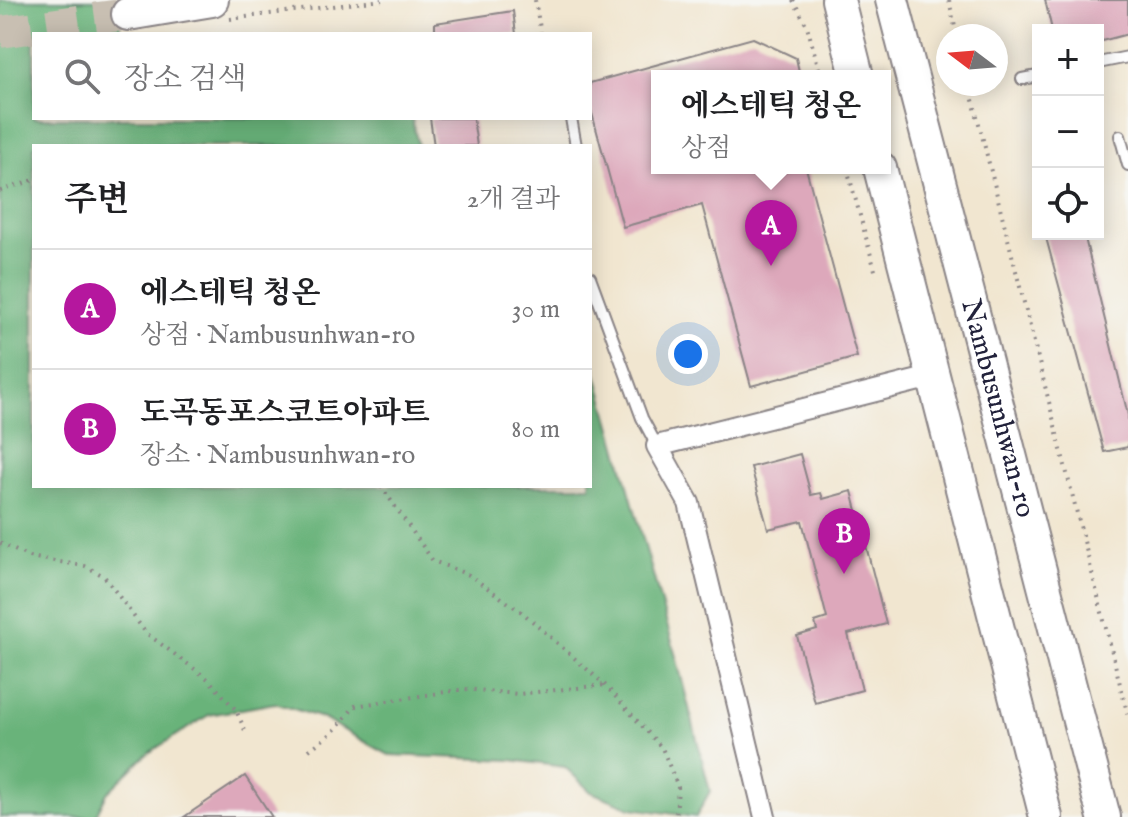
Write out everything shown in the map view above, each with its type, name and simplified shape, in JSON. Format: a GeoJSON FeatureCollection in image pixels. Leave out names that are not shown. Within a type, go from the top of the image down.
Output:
{"type":"FeatureCollection","features":[{"type":"Feature","properties":{"kind":"main road"},"geometry":{"type":"LineString","coordinates":[[838,0],[856,70]]}},
{"type":"Feature","properties":{"kind":"main road","name":"Nambusunhwan-ro"},"geometry":{"type":"LineString","coordinates":[[892,0],[1104,817]]}},
{"type":"Feature","properties":{"kind":"main road"},"geometry":{"type":"LineString","coordinates":[[128,14],[220,10]]}},
{"type":"Feature","properties":{"kind":"main road","name":"Nambusunhwan-ro"},"geometry":{"type":"LineString","coordinates":[[881,174],[1046,817]]}},
{"type":"Feature","properties":{"kind":"street"},"geometry":{"type":"LineString","coordinates":[[765,817],[689,503],[657,446],[931,377]]}},
{"type":"Feature","properties":{"kind":"lane"},"geometry":{"type":"LineString","coordinates":[[1104,62],[1128,57]]}},
{"type":"Feature","properties":{"kind":"lane"},"geometry":{"type":"LineString","coordinates":[[1022,79],[1032,77]]}},
{"type":"Feature","properties":{"kind":"lane"},"geometry":{"type":"LineString","coordinates":[[571,120],[576,144]]}},
{"type":"Feature","properties":{"kind":"lane"},"geometry":{"type":"LineString","coordinates":[[1120,136],[1128,165]]}},
{"type":"Feature","properties":{"kind":"lane"},"geometry":{"type":"LineString","coordinates":[[592,282],[642,418],[657,446]]}},
{"type":"Feature","properties":{"kind":"path"},"geometry":{"type":"LineString","coordinates":[[220,10],[382,0]]}},
{"type":"Feature","properties":{"kind":"path"},"geometry":{"type":"LineString","coordinates":[[535,0],[541,32]]}},
{"type":"Feature","properties":{"kind":"path"},"geometry":{"type":"LineString","coordinates":[[793,0],[807,26],[819,70]]}},
{"type":"Feature","properties":{"kind":"path"},"geometry":{"type":"LineString","coordinates":[[949,0],[954,24]]}},
{"type":"Feature","properties":{"kind":"path"},"geometry":{"type":"LineString","coordinates":[[972,96],[1128,716]]}},
{"type":"Feature","properties":{"kind":"path"},"geometry":{"type":"LineString","coordinates":[[0,191],[32,181]]}},
{"type":"Feature","properties":{"kind":"path"},"geometry":{"type":"LineString","coordinates":[[382,488],[433,561],[469,575],[523,613],[605,685],[662,748],[678,787],[676,817]]}},
{"type":"Feature","properties":{"kind":"path"},"geometry":{"type":"LineString","coordinates":[[0,543],[29,557],[85,566],[104,576],[146,633],[208,679],[236,710],[247,735]]}},
{"type":"Feature","properties":{"kind":"path"},"geometry":{"type":"LineString","coordinates":[[309,750],[332,733],[355,706],[465,689],[518,694],[605,685]]}},
{"type":"Feature","properties":{"kind":"green space"},"geometry":{"type":"Polygon","coordinates":[[[0,0],[116,0],[121,32],[32,32],[32,120],[412,120],[418,144],[32,144],[32,488],[592,488],[592,357],[677,660],[710,791],[696,817],[631,808],[591,792],[565,767],[511,760],[389,755],[322,718],[275,703],[209,715],[147,754],[107,793],[95,817],[0,817],[0,0]]]}},
{"type":"Feature","properties":{"kind":"building"},"geometry":{"type":"Polygon","coordinates":[[[1045,0],[1128,0],[1128,34],[1104,40],[1104,24],[1051,24],[1045,0]]]}},
{"type":"Feature","properties":{"kind":"building"},"geometry":{"type":"Polygon","coordinates":[[[513,11],[516,32],[435,32],[435,23],[513,11]]]}},
{"type":"Feature","properties":{"kind":"building"},"geometry":{"type":"Polygon","coordinates":[[[753,38],[796,58],[799,70],[651,70],[651,174],[808,174],[857,357],[751,386],[702,205],[623,227],[592,113],[592,82],[753,38]]]}},
{"type":"Feature","properties":{"kind":"building"},"geometry":{"type":"Polygon","coordinates":[[[430,120],[473,120],[477,144],[434,144],[430,120]]]}},
{"type":"Feature","properties":{"kind":"building"},"geometry":{"type":"Polygon","coordinates":[[[1047,240],[1085,240],[1128,415],[1128,447],[1104,452],[1047,240]]]}},
{"type":"Feature","properties":{"kind":"building"},"geometry":{"type":"Polygon","coordinates":[[[800,454],[811,495],[821,493],[823,499],[852,491],[886,624],[848,634],[862,690],[815,703],[797,636],[817,630],[815,622],[827,618],[802,521],[768,529],[751,467],[800,454]]]}},
{"type":"Feature","properties":{"kind":"building"},"geometry":{"type":"Polygon","coordinates":[[[245,776],[272,817],[184,817],[245,776]]]}},
{"type":"Feature","properties":{"kind":"tunnel"},"geometry":{"type":"LineString","coordinates":[[0,32],[128,14]]}},
{"type":"Feature","properties":{"kind":"place","name":"에스테틱 청온"},"geometry":{"type":"Point","coordinates":[771,266]}},
{"type":"Feature","properties":{"kind":"place","name":"도곡동포스코트아파트"},"geometry":{"type":"Point","coordinates":[844,574]}}]}
